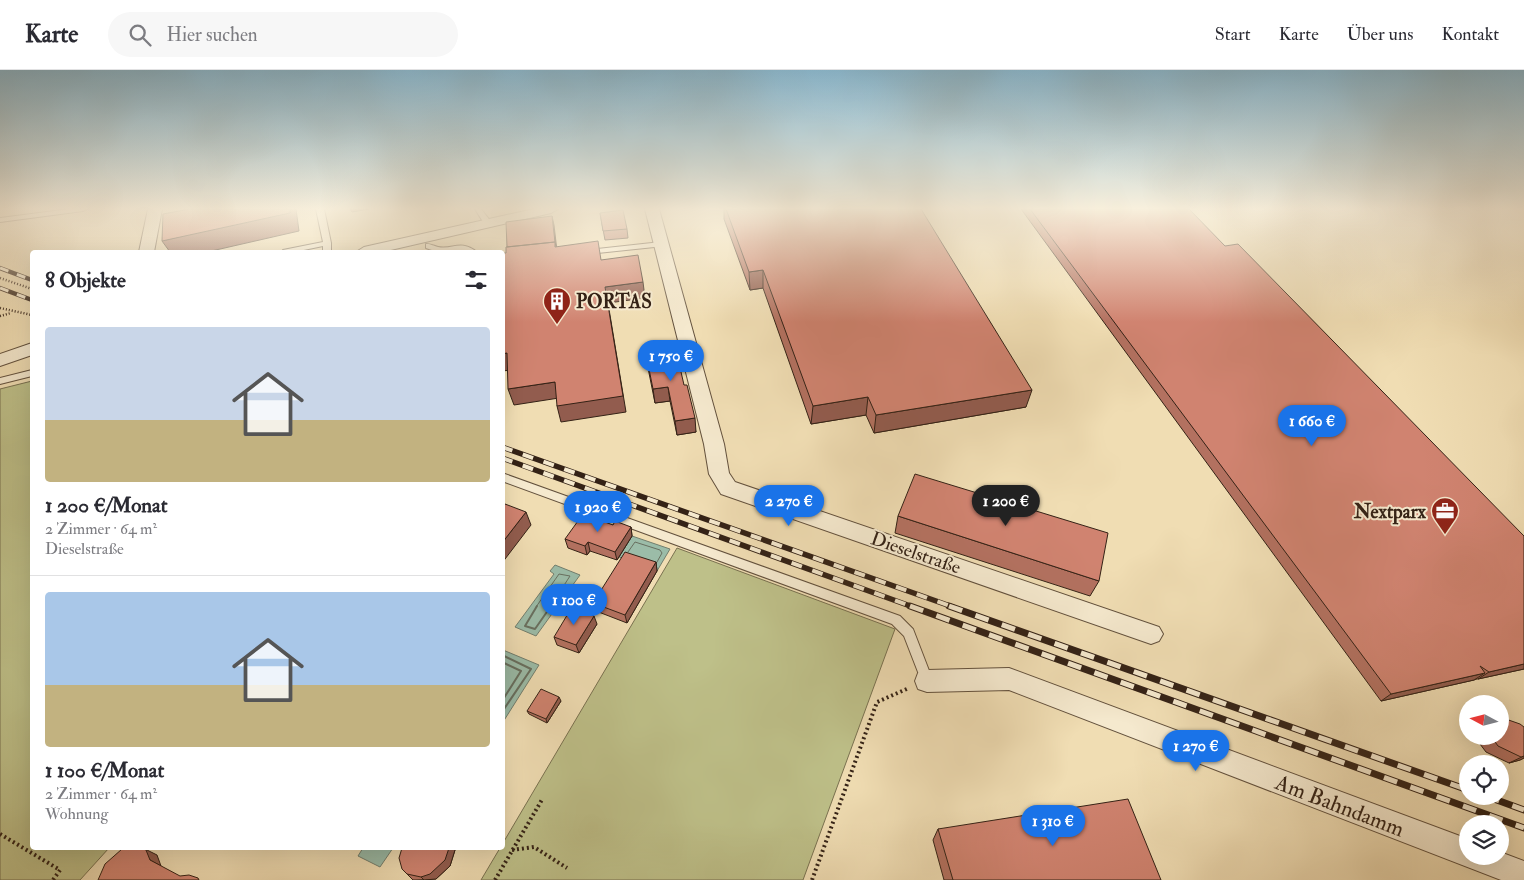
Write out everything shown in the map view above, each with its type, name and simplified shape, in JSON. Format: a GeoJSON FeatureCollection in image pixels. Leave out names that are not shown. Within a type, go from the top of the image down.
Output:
{"type":"FeatureCollection","features":[{"type":"Feature","properties":{"kind":"street"},"geometry":{"type":"LineString","coordinates":[[381,250],[409,247]]}},
{"type":"Feature","properties":{"kind":"street","name":"Dieselstraße"},"geometry":{"type":"LineString","coordinates":[[663,247],[714,444],[718,474],[728,488],[1151,634]]}},
{"type":"Feature","properties":{"kind":"street"},"geometry":{"type":"LineString","coordinates":[[0,360],[30,350]]}},
{"type":"Feature","properties":{"kind":"street","name":"Am Bahndamm"},"geometry":{"type":"LineString","coordinates":[[927,681],[1009,679],[1459,850]]}},
{"type":"Feature","properties":{"kind":"street"},"geometry":{"type":"LineString","coordinates":[[1498,865],[1524,875]]}},
{"type":"Feature","properties":{"kind":"lane"},"geometry":{"type":"LineString","coordinates":[[295,250],[310,247]]}},
{"type":"Feature","properties":{"kind":"lane"},"geometry":{"type":"LineString","coordinates":[[436,250],[460,247],[468,250]]}},
{"type":"Feature","properties":{"kind":"lane"},"geometry":{"type":"LineString","coordinates":[[575,254],[638,247]]}},
{"type":"Feature","properties":{"kind":"lane"},"geometry":{"type":"LineString","coordinates":[[0,381],[30,374]]}},
{"type":"Feature","properties":{"kind":"lane"},"geometry":{"type":"LineString","coordinates":[[505,478],[896,620],[909,632],[927,681]]}},
{"type":"Feature","properties":{"kind":"path"},"geometry":{"type":"LineString","coordinates":[[0,278],[30,288]]}},
{"type":"Feature","properties":{"kind":"path"},"geometry":{"type":"LineString","coordinates":[[0,308],[30,315]]}},
{"type":"Feature","properties":{"kind":"path"},"geometry":{"type":"LineString","coordinates":[[0,316],[13,312]]}},
{"type":"Feature","properties":{"kind":"path"},"geometry":{"type":"LineString","coordinates":[[812,880],[877,702],[927,681]]}},
{"type":"Feature","properties":{"kind":"path"},"geometry":{"type":"LineString","coordinates":[[494,880],[543,798]]}},
{"type":"Feature","properties":{"kind":"path"},"geometry":{"type":"LineString","coordinates":[[0,834],[60,870],[53,880]]}},
{"type":"Feature","properties":{"kind":"path"},"geometry":{"type":"LineString","coordinates":[[512,850],[534,846],[567,868]]}},
{"type":"Feature","properties":{"kind":"green space"},"geometry":{"type":"Polygon","coordinates":[[[30,382],[30,850],[107,850],[80,880],[0,880],[0,389],[30,382]]]}},
{"type":"Feature","properties":{"kind":"green space"},"geometry":{"type":"Polygon","coordinates":[[[677,548],[895,629],[803,880],[481,880],[499,850],[505,850],[505,840],[677,548]]]}},
{"type":"Feature","properties":{"kind":"water"},"geometry":{"type":"Polygon","coordinates":[[[632,536],[670,549],[657,571],[619,557],[632,536]]]}},
{"type":"Feature","properties":{"kind":"water"},"geometry":{"type":"Polygon","coordinates":[[[555,565],[580,575],[536,636],[515,627],[554,574],[550,571],[555,565]]]}},
{"type":"Feature","properties":{"kind":"water"},"geometry":{"type":"Polygon","coordinates":[[[505,651],[539,665],[505,719],[505,651]]]}},
{"type":"Feature","properties":{"kind":"water"},"geometry":{"type":"Polygon","coordinates":[[[362,850],[392,850],[380,867],[358,856],[362,850]]]}},
{"type":"Feature","properties":{"kind":"building","name":"PORTAS"},"geometry":{"type":"Polygon","coordinates":[[[506,247],[599,247],[601,260],[638,255],[643,282],[605,287],[623,396],[557,406],[555,382],[508,389],[507,353],[505,353],[506,247]]]}},
{"type":"Feature","properties":{"kind":"building"},"geometry":{"type":"Polygon","coordinates":[[[740,247],[944,247],[1032,390],[876,415],[868,397],[813,406],[763,270],[749,272],[740,247]]]}},
{"type":"Feature","properties":{"kind":"building"},"geometry":{"type":"Polygon","coordinates":[[[1058,247],[1241,247],[1524,536],[1524,664],[1489,672],[1480,666],[1485,673],[1391,694],[1058,247]]]}},
{"type":"Feature","properties":{"kind":"building"},"geometry":{"type":"Polygon","coordinates":[[[676,350],[684,385],[687,385],[695,418],[675,421],[668,387],[653,389],[646,354],[676,350]]]}},
{"type":"Feature","properties":{"kind":"building"},"geometry":{"type":"Polygon","coordinates":[[[915,474],[1108,533],[1099,581],[898,516],[915,474]]]}},
{"type":"Feature","properties":{"kind":"building"},"geometry":{"type":"Polygon","coordinates":[[[505,504],[526,512],[505,539],[505,504]]]}},
{"type":"Feature","properties":{"kind":"building"},"geometry":{"type":"Polygon","coordinates":[[[583,514],[613,525],[615,521],[631,527],[615,552],[588,542],[585,546],[565,539],[583,514]]]}},
{"type":"Feature","properties":{"kind":"building"},"geometry":{"type":"Polygon","coordinates":[[[625,552],[656,562],[625,615],[593,603],[625,552]]]}},
{"type":"Feature","properties":{"kind":"building"},"geometry":{"type":"Polygon","coordinates":[[[572,607],[594,616],[576,645],[554,637],[572,607]]]}},
{"type":"Feature","properties":{"kind":"building"},"geometry":{"type":"Polygon","coordinates":[[[541,689],[559,697],[546,719],[527,711],[541,689]]]}},
{"type":"Feature","properties":{"kind":"building"},"geometry":{"type":"Polygon","coordinates":[[[1509,720],[1524,727],[1524,756],[1521,757],[1498,746],[1509,745],[1509,720]]]}},
{"type":"Feature","properties":{"kind":"building"},"geometry":{"type":"Polygon","coordinates":[[[1128,799],[1161,880],[953,880],[938,829],[1128,799]]]}},
{"type":"Feature","properties":{"kind":"building"},"geometry":{"type":"Polygon","coordinates":[[[121,850],[146,850],[150,860],[180,876],[189,875],[199,880],[98,880],[105,864],[121,850]]]}},
{"type":"Feature","properties":{"kind":"building"},"geometry":{"type":"Polygon","coordinates":[[[401,850],[448,850],[445,860],[430,874],[421,877],[407,874],[402,869],[399,858],[401,850]]]}},
{"type":"Feature","properties":{"kind":"railway"},"geometry":{"type":"LineString","coordinates":[[0,268],[30,279]]}},
{"type":"Feature","properties":{"kind":"railway"},"geometry":{"type":"LineString","coordinates":[[0,288],[30,299]]}},
{"type":"Feature","properties":{"kind":"railway"},"geometry":{"type":"LineString","coordinates":[[505,448],[953,607]]}},
{"type":"Feature","properties":{"kind":"railway"},"geometry":{"type":"LineString","coordinates":[[505,459],[913,607]]}},
{"type":"Feature","properties":{"kind":"railway"},"geometry":{"type":"LineString","coordinates":[[910,606],[1524,828]]}},
{"type":"Feature","properties":{"kind":"railway"},"geometry":{"type":"LineString","coordinates":[[949,606],[1459,787]]}},
{"type":"Feature","properties":{"kind":"railway"},"geometry":{"type":"LineString","coordinates":[[1509,804],[1524,810]]}},
{"type":"Feature","properties":{"kind":"place","name":"PORTAS"},"geometry":{"type":"Point","coordinates":[557,325]}},
{"type":"Feature","properties":{"kind":"place","name":"Nextparx"},"geometry":{"type":"Point","coordinates":[1445,535]}}]}
